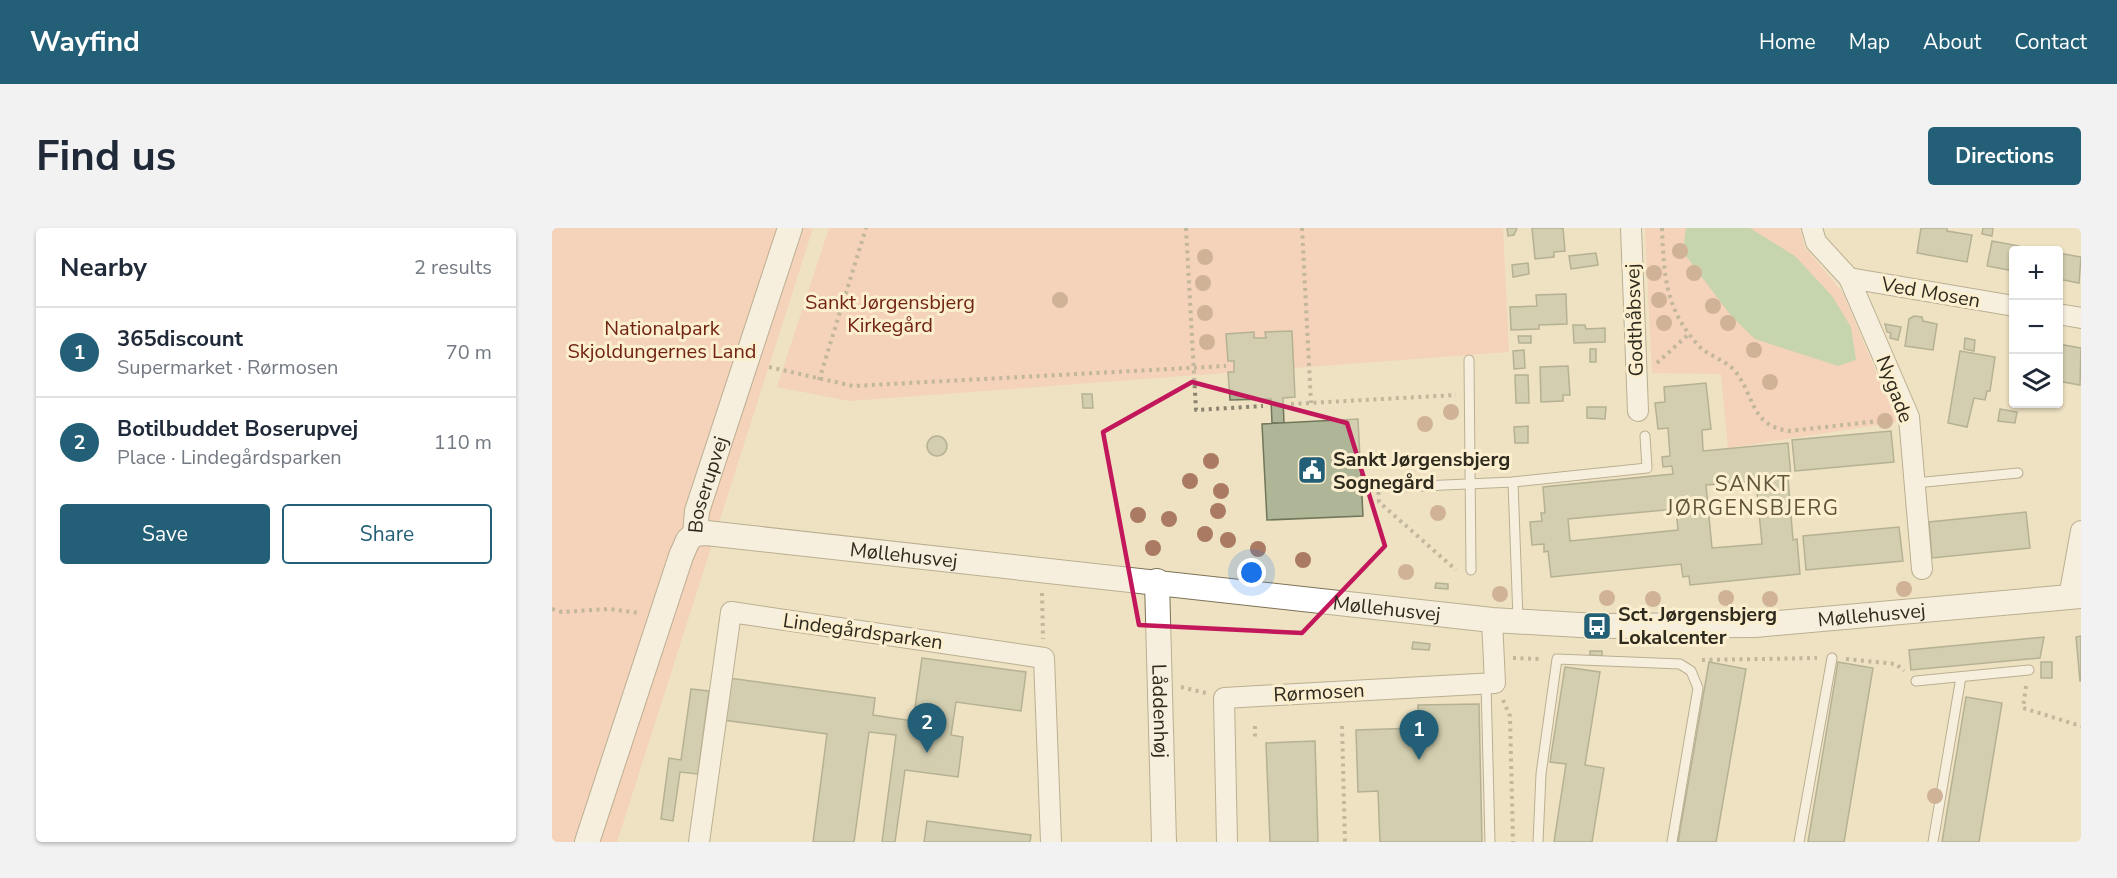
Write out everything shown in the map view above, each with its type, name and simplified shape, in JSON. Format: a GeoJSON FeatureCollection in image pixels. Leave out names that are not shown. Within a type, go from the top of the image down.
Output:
{"type":"FeatureCollection","features":[{"type":"Feature","properties":{"kind":"street","name":"Boserupvej"},"geometry":{"type":"LineString","coordinates":[[587,842],[684,547],[695,534],[697,511],[790,228]]}},
{"type":"Feature","properties":{"kind":"street","name":"Godthåbsvej"},"geometry":{"type":"LineString","coordinates":[[1631,228],[1638,411]]}},
{"type":"Feature","properties":{"kind":"street","name":"Nygade"},"geometry":{"type":"LineString","coordinates":[[1812,228],[1816,242],[1849,278],[1909,417],[1922,568]]}},
{"type":"Feature","properties":{"kind":"street","name":"Ved Mosen"},"geometry":{"type":"LineString","coordinates":[[1849,278],[2009,305]]}},
{"type":"Feature","properties":{"kind":"street"},"geometry":{"type":"LineString","coordinates":[[2063,315],[2081,318]]}},
{"type":"Feature","properties":{"kind":"street"},"geometry":{"type":"LineString","coordinates":[[2075,597],[2081,531]]}},
{"type":"Feature","properties":{"kind":"street","name":"Møllehusvej"},"geometry":{"type":"LineString","coordinates":[[695,534],[706,533],[1157,581],[1492,620],[1614,627],[1717,627],[2075,597]]}},
{"type":"Feature","properties":{"kind":"street","name":"Låddenhøj"},"geometry":{"type":"LineString","coordinates":[[1157,581],[1164,842]]}},
{"type":"Feature","properties":{"kind":"street","name":"Lindegårdsparken"},"geometry":{"type":"LineString","coordinates":[[699,842],[731,612],[1044,658]]}},
{"type":"Feature","properties":{"kind":"street"},"geometry":{"type":"LineString","coordinates":[[1490,683],[1494,658],[1492,620]]}},
{"type":"Feature","properties":{"kind":"street"},"geometry":{"type":"LineString","coordinates":[[1044,658],[1051,842]]}},
{"type":"Feature","properties":{"kind":"street","name":"Rørmosen"},"geometry":{"type":"LineString","coordinates":[[1224,698],[1490,683]]}},
{"type":"Feature","properties":{"kind":"street"},"geometry":{"type":"LineString","coordinates":[[1224,698],[1227,842]]}},
{"type":"Feature","properties":{"kind":"lane"},"geometry":{"type":"LineString","coordinates":[[1466,572],[1470,484],[1469,360]]}},
{"type":"Feature","properties":{"kind":"lane"},"geometry":{"type":"LineString","coordinates":[[1399,487],[1513,482],[1647,468],[1645,436]]}},
{"type":"Feature","properties":{"kind":"lane"},"geometry":{"type":"LineString","coordinates":[[1915,483],[2018,473]]}},
{"type":"Feature","properties":{"kind":"lane"},"geometry":{"type":"LineString","coordinates":[[1513,482],[1518,622]]}},
{"type":"Feature","properties":{"kind":"lane"},"geometry":{"type":"LineString","coordinates":[[1799,842],[1832,657]]}},
{"type":"Feature","properties":{"kind":"lane"},"geometry":{"type":"LineString","coordinates":[[1538,842],[1540,774],[1557,659],[1680,664],[1691,670],[1698,688],[1672,842]]}},
{"type":"Feature","properties":{"kind":"lane"},"geometry":{"type":"LineString","coordinates":[[1916,681],[2029,670]]}},
{"type":"Feature","properties":{"kind":"lane"},"geometry":{"type":"LineString","coordinates":[[1933,842],[1961,677]]}},
{"type":"Feature","properties":{"kind":"lane"},"geometry":{"type":"LineString","coordinates":[[1490,683],[1490,842]]}},
{"type":"Feature","properties":{"kind":"path"},"geometry":{"type":"LineString","coordinates":[[819,380],[866,228]]}},
{"type":"Feature","properties":{"kind":"path"},"geometry":{"type":"LineString","coordinates":[[1186,228],[1196,410],[1263,406]]}},
{"type":"Feature","properties":{"kind":"path"},"geometry":{"type":"LineString","coordinates":[[1302,228],[1311,403]]}},
{"type":"Feature","properties":{"kind":"path"},"geometry":{"type":"LineString","coordinates":[[1662,228],[1670,303],[1701,348],[1734,370],[1762,421],[1773,429],[1789,431],[1909,417]]}},
{"type":"Feature","properties":{"kind":"path"},"geometry":{"type":"LineString","coordinates":[[1637,381],[1690,333]]}},
{"type":"Feature","properties":{"kind":"path"},"geometry":{"type":"LineString","coordinates":[[745,361],[819,380],[853,386],[1226,366]]}},
{"type":"Feature","properties":{"kind":"path"},"geometry":{"type":"LineString","coordinates":[[1291,404],[1469,394]]}},
{"type":"Feature","properties":{"kind":"path"},"geometry":{"type":"LineString","coordinates":[[1399,487],[1378,486],[1379,502],[1466,572]]}},
{"type":"Feature","properties":{"kind":"path"},"geometry":{"type":"LineString","coordinates":[[1041,570],[1044,658]]}},
{"type":"Feature","properties":{"kind":"path"},"geometry":{"type":"LineString","coordinates":[[552,609],[562,612],[626,610],[661,617]]}},
{"type":"Feature","properties":{"kind":"path"},"geometry":{"type":"LineString","coordinates":[[1680,664],[1693,660],[1832,657],[1896,664],[1916,681]]}},
{"type":"Feature","properties":{"kind":"path"},"geometry":{"type":"LineString","coordinates":[[1494,658],[1557,659]]}},
{"type":"Feature","properties":{"kind":"path"},"geometry":{"type":"LineString","coordinates":[[2029,670],[2023,708],[2081,726]]}},
{"type":"Feature","properties":{"kind":"path"},"geometry":{"type":"LineString","coordinates":[[1159,681],[1224,698]]}},
{"type":"Feature","properties":{"kind":"path"},"geometry":{"type":"LineString","coordinates":[[1490,683],[1510,717],[1513,842]]}},
{"type":"Feature","properties":{"kind":"path"},"geometry":{"type":"LineString","coordinates":[[1255,726],[1255,738]]}},
{"type":"Feature","properties":{"kind":"path"},"geometry":{"type":"LineString","coordinates":[[1342,726],[1345,842]]}},
{"type":"Feature","properties":{"kind":"highlighted area"},"geometry":{"type":"Polygon","coordinates":[[[1192,382],[1347,423],[1385,546],[1302,633],[1139,625],[1103,432],[1192,382]]]}},
{"type":"Feature","properties":{"kind":"green space","name":"Nationalpark Skjoldungernes Land"},"geometry":{"type":"Polygon","coordinates":[[[552,228],[813,228],[617,842],[552,842],[552,228]]]}},
{"type":"Feature","properties":{"kind":"green space","name":"Sankt Jørgensbjerg Kirkegård"},"geometry":{"type":"Polygon","coordinates":[[[829,228],[1503,228],[1509,352],[849,401],[777,387],[829,228]]]}},
{"type":"Feature","properties":{"kind":"green space"},"geometry":{"type":"Polygon","coordinates":[[[1645,228],[1800,228],[1804,246],[1843,293],[1897,422],[1728,448],[1721,374],[1652,373],[1645,228]]]}},
{"type":"Feature","properties":{"kind":"shaded area"},"geometry":{"type":"Polygon","coordinates":[[[1686,228],[1750,228],[1795,256],[1832,296],[1851,327],[1856,360],[1838,366],[1755,339],[1732,317],[1683,252],[1686,228]]]}},
{"type":"Feature","properties":{"kind":"building"},"geometry":{"type":"Polygon","coordinates":[[[1507,228],[1517,228],[1514,235],[1508,236],[1507,228]]]}},
{"type":"Feature","properties":{"kind":"building"},"geometry":{"type":"Polygon","coordinates":[[[1532,228],[1563,228],[1565,251],[1554,252],[1554,257],[1535,259],[1532,228]]]}},
{"type":"Feature","properties":{"kind":"building"},"geometry":{"type":"Polygon","coordinates":[[[1921,228],[1947,228],[1947,231],[1972,235],[1967,262],[1917,253],[1921,228]]]}},
{"type":"Feature","properties":{"kind":"building"},"geometry":{"type":"Polygon","coordinates":[[[1983,228],[1993,228],[1992,236],[1982,234],[1983,228]]]}},
{"type":"Feature","properties":{"kind":"building"},"geometry":{"type":"Polygon","coordinates":[[[1992,241],[2019,246],[2009,246],[2009,270],[1987,266],[1992,241]]]}},
{"type":"Feature","properties":{"kind":"building"},"geometry":{"type":"Polygon","coordinates":[[[1596,253],[1598,265],[1571,269],[1569,256],[1596,253]]]}},
{"type":"Feature","properties":{"kind":"building"},"geometry":{"type":"Polygon","coordinates":[[[2063,254],[2081,257],[2079,283],[2063,280],[2063,254]]]}},
{"type":"Feature","properties":{"kind":"building"},"geometry":{"type":"Polygon","coordinates":[[[1528,263],[1529,274],[1513,277],[1512,265],[1528,263]]]}},
{"type":"Feature","properties":{"kind":"building"},"geometry":{"type":"Polygon","coordinates":[[[1566,294],[1567,324],[1539,325],[1539,329],[1511,330],[1510,307],[1537,306],[1536,295],[1566,294]]]}},
{"type":"Feature","properties":{"kind":"building"},"geometry":{"type":"Polygon","coordinates":[[[1914,316],[1937,324],[1933,350],[1905,346],[1909,319],[1914,316]]]}},
{"type":"Feature","properties":{"kind":"building"},"geometry":{"type":"Polygon","coordinates":[[[1885,324],[1901,327],[1898,340],[1890,338],[1891,333],[1887,332],[1885,324]]]}},
{"type":"Feature","properties":{"kind":"building"},"geometry":{"type":"Polygon","coordinates":[[[1573,325],[1585,325],[1586,329],[1605,328],[1605,342],[1574,343],[1573,325]]]}},
{"type":"Feature","properties":{"kind":"building"},"geometry":{"type":"Polygon","coordinates":[[[1292,331],[1295,397],[1283,398],[1284,423],[1272,423],[1271,399],[1230,400],[1228,372],[1234,372],[1234,361],[1228,361],[1226,334],[1254,332],[1254,338],[1266,338],[1265,332],[1292,331]]]}},
{"type":"Feature","properties":{"kind":"building"},"geometry":{"type":"Polygon","coordinates":[[[1518,336],[1531,336],[1531,343],[1519,343],[1518,336]]]}},
{"type":"Feature","properties":{"kind":"building"},"geometry":{"type":"Polygon","coordinates":[[[1965,338],[1975,340],[1974,351],[1964,349],[1965,338]]]}},
{"type":"Feature","properties":{"kind":"building"},"geometry":{"type":"Polygon","coordinates":[[[2063,345],[2081,348],[2080,385],[2063,382],[2063,345]]]}},
{"type":"Feature","properties":{"kind":"building"},"geometry":{"type":"Polygon","coordinates":[[[1590,349],[1596,349],[1596,362],[1590,362],[1590,349]]]}},
{"type":"Feature","properties":{"kind":"building"},"geometry":{"type":"Polygon","coordinates":[[[1524,350],[1525,368],[1514,369],[1513,351],[1524,350]]]}},
{"type":"Feature","properties":{"kind":"building"},"geometry":{"type":"Polygon","coordinates":[[[1960,351],[1995,357],[1990,391],[1987,391],[1985,400],[1974,398],[1967,427],[1948,423],[1960,351]]]}},
{"type":"Feature","properties":{"kind":"building"},"geometry":{"type":"Polygon","coordinates":[[[1568,366],[1570,395],[1563,395],[1563,401],[1541,402],[1540,367],[1568,366]]]}},
{"type":"Feature","properties":{"kind":"building"},"geometry":{"type":"Polygon","coordinates":[[[1515,375],[1528,375],[1529,403],[1516,403],[1515,375]]]}},
{"type":"Feature","properties":{"kind":"building"},"geometry":{"type":"Polygon","coordinates":[[[1706,383],[1711,429],[1702,430],[1703,451],[1788,443],[1791,477],[1788,478],[1793,540],[1797,539],[1800,574],[1690,585],[1689,576],[1683,577],[1681,564],[1551,577],[1548,551],[1544,552],[1544,544],[1532,545],[1530,522],[1542,521],[1541,513],[1545,513],[1543,487],[1673,474],[1672,466],[1663,467],[1662,457],[1670,456],[1668,428],[1658,429],[1655,403],[1665,402],[1664,387],[1706,383]],[[1756,481],[1706,485],[1712,548],[1762,544],[1756,481]],[[1676,509],[1568,519],[1570,541],[1678,530],[1676,509]]]}},
{"type":"Feature","properties":{"kind":"building"},"geometry":{"type":"Polygon","coordinates":[[[1082,394],[1092,394],[1093,408],[1083,408],[1082,394]]]}},
{"type":"Feature","properties":{"kind":"building"},"geometry":{"type":"Polygon","coordinates":[[[1587,407],[1606,407],[1605,419],[1587,418],[1587,407]]]}},
{"type":"Feature","properties":{"kind":"building"},"geometry":{"type":"Polygon","coordinates":[[[2000,409],[2017,412],[2015,423],[1998,421],[2000,409]]]}},
{"type":"Feature","properties":{"kind":"building","name":"Sankt Jørgensbjerg Sognegård"},"geometry":{"type":"Polygon","coordinates":[[[1358,419],[1363,516],[1267,520],[1262,424],[1358,419]]]}},
{"type":"Feature","properties":{"kind":"building"},"geometry":{"type":"Polygon","coordinates":[[[1528,426],[1528,443],[1515,443],[1514,427],[1528,426]]]}},
{"type":"Feature","properties":{"kind":"building"},"geometry":{"type":"Polygon","coordinates":[[[1891,431],[1894,462],[1795,471],[1792,440],[1891,431]]]}},
{"type":"Feature","properties":{"kind":"building"},"geometry":{"type":"Polygon","coordinates":[[[937,436],[944,439],[947,446],[944,453],[937,456],[930,453],[927,446],[930,439],[937,436]]]}},
{"type":"Feature","properties":{"kind":"building"},"geometry":{"type":"Polygon","coordinates":[[[2026,512],[2030,548],[1932,558],[1929,522],[2026,512]]]}},
{"type":"Feature","properties":{"kind":"building"},"geometry":{"type":"Polygon","coordinates":[[[1899,527],[1903,561],[1806,570],[1803,536],[1899,527]]]}},
{"type":"Feature","properties":{"kind":"building"},"geometry":{"type":"Polygon","coordinates":[[[1436,583],[1448,584],[1448,589],[1435,588],[1436,583]]]}},
{"type":"Feature","properties":{"kind":"building"},"geometry":{"type":"Polygon","coordinates":[[[2081,636],[2081,681],[2080,681],[2076,637],[2081,636]]]}},
{"type":"Feature","properties":{"kind":"building"},"geometry":{"type":"Polygon","coordinates":[[[2044,637],[2040,658],[1911,670],[1909,650],[2044,637]]]}},
{"type":"Feature","properties":{"kind":"building"},"geometry":{"type":"Polygon","coordinates":[[[1413,642],[1430,644],[1429,650],[1412,649],[1413,642]]]}},
{"type":"Feature","properties":{"kind":"building"},"geometry":{"type":"Polygon","coordinates":[[[1590,651],[1602,651],[1602,656],[1590,655],[1590,651]]]}},
{"type":"Feature","properties":{"kind":"building"},"geometry":{"type":"Polygon","coordinates":[[[922,658],[1026,672],[1021,711],[956,702],[951,735],[963,737],[958,777],[905,770],[895,842],[882,842],[896,735],[869,732],[854,842],[813,842],[827,734],[723,720],[729,678],[875,698],[873,715],[913,721],[922,658]]]}},
{"type":"Feature","properties":{"kind":"building"},"geometry":{"type":"Polygon","coordinates":[[[1709,662],[1746,669],[1716,842],[1678,842],[1709,662]]]}},
{"type":"Feature","properties":{"kind":"building"},"geometry":{"type":"Polygon","coordinates":[[[1838,662],[1873,668],[1844,842],[1808,842],[1838,662]]]}},
{"type":"Feature","properties":{"kind":"building"},"geometry":{"type":"Polygon","coordinates":[[[2041,662],[2052,662],[2052,678],[2041,678],[2041,662]]]}},
{"type":"Feature","properties":{"kind":"building"},"geometry":{"type":"Polygon","coordinates":[[[1565,667],[1600,672],[1585,765],[1604,768],[1592,842],[1554,842],[1566,764],[1550,762],[1565,667]]]}},
{"type":"Feature","properties":{"kind":"building"},"geometry":{"type":"Polygon","coordinates":[[[691,689],[709,691],[698,774],[680,772],[673,821],[661,819],[669,758],[681,760],[691,689]]]}},
{"type":"Feature","properties":{"kind":"building"},"geometry":{"type":"Polygon","coordinates":[[[1966,697],[2002,703],[1979,842],[1942,842],[1966,697]]]}},
{"type":"Feature","properties":{"kind":"building"},"geometry":{"type":"Polygon","coordinates":[[[1479,704],[1482,842],[1380,842],[1378,791],[1358,792],[1356,730],[1418,728],[1418,705],[1479,704]]]}},
{"type":"Feature","properties":{"kind":"building"},"geometry":{"type":"Polygon","coordinates":[[[1315,741],[1318,842],[1270,842],[1266,743],[1315,741]]]}},
{"type":"Feature","properties":{"kind":"building"},"geometry":{"type":"Polygon","coordinates":[[[927,821],[1031,835],[1030,842],[924,842],[927,821]]]}},
{"type":"Feature","properties":{"kind":"place","name":"Sankt Jørgensbjerg Sognegård"},"geometry":{"type":"Point","coordinates":[1312,470]}},
{"type":"Feature","properties":{"kind":"place","name":"Sct. Jørgensbjerg Lokalcenter"},"geometry":{"type":"Point","coordinates":[1597,626]}},
{"type":"Feature","properties":{"kind":"place","name":"Botilbuddet Boserupvej"},"geometry":{"type":"Point","coordinates":[927,753]}},
{"type":"Feature","properties":{"kind":"place","name":"365discount"},"geometry":{"type":"Point","coordinates":[1419,760]}},
{"type":"Feature","properties":{"kind":"district","name":"SANKT JØRGENSBJERG"},"geometry":{"type":"Point","coordinates":[1753,496]}}]}
